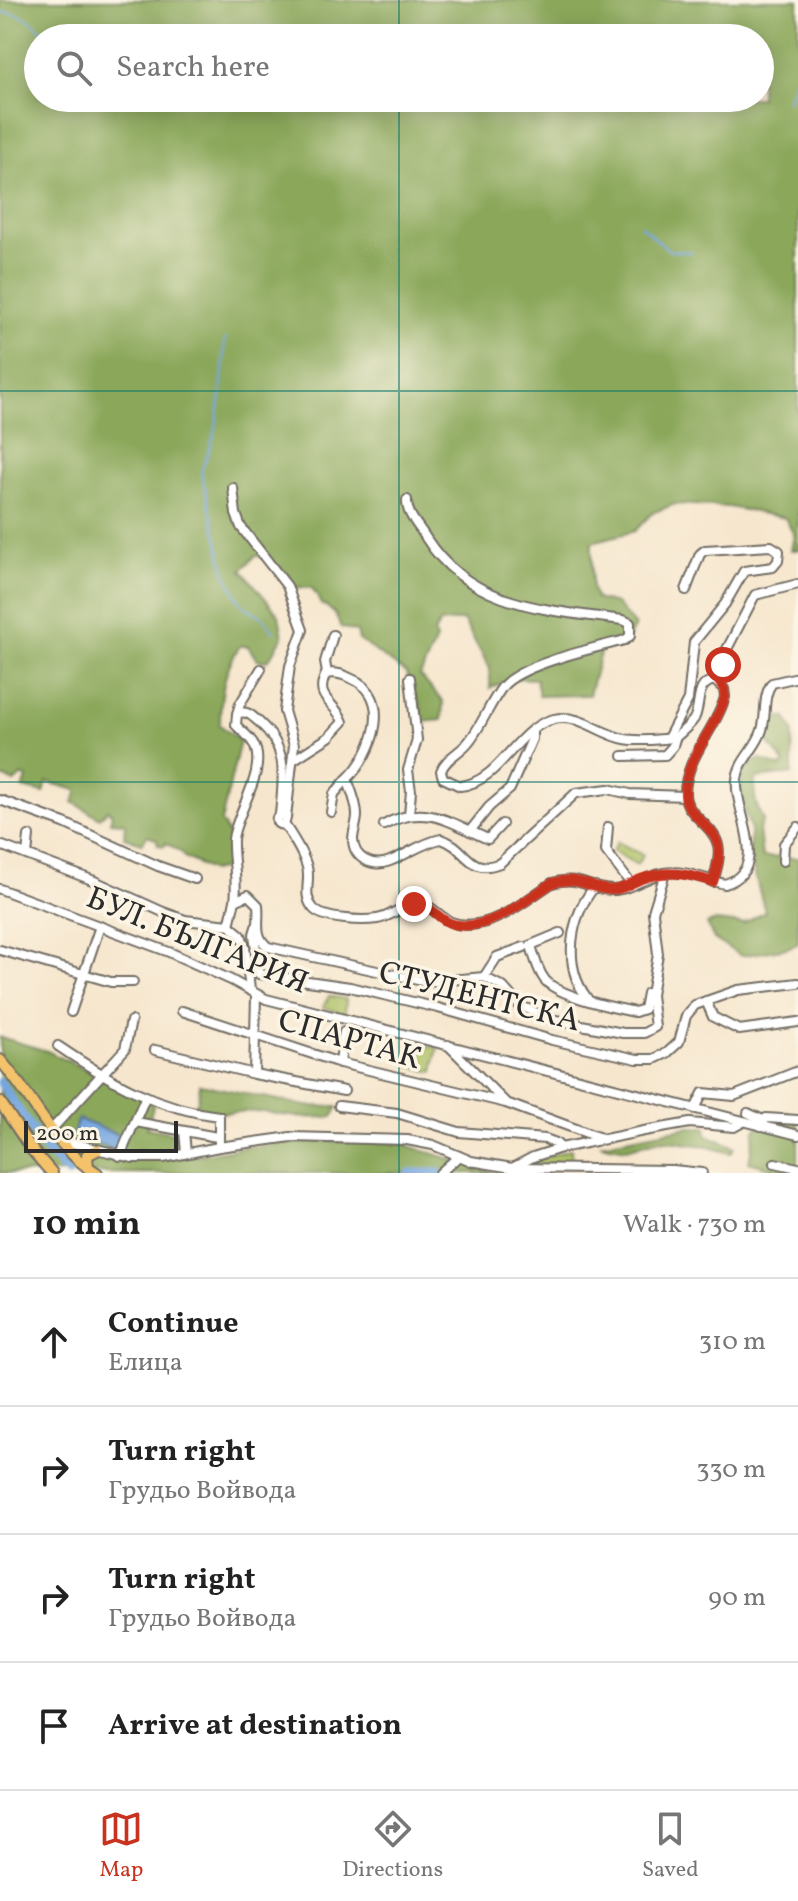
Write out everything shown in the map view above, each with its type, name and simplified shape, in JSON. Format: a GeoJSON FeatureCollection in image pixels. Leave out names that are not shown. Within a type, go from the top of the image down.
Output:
{"type":"FeatureCollection","features":[{"type":"Feature","properties":{"kind":"main road"},"geometry":{"type":"LineString","coordinates":[[0,1060],[72,1155],[92,1170]]}},
{"type":"Feature","properties":{"kind":"main road"},"geometry":{"type":"LineString","coordinates":[[0,1102],[25,1141],[52,1173]]}},
{"type":"Feature","properties":{"kind":"main road"},"geometry":{"type":"LineString","coordinates":[[92,1170],[87,1155],[97,1150]]}},
{"type":"Feature","properties":{"kind":"street"},"geometry":{"type":"LineString","coordinates":[[233,488],[241,527],[287,586],[301,621],[301,638],[290,666],[284,711],[293,738],[293,760],[283,819]]}},
{"type":"Feature","properties":{"kind":"street"},"geometry":{"type":"LineString","coordinates":[[407,500],[409,512],[435,554],[450,568],[484,589],[524,607],[630,623],[630,636],[625,640],[575,653],[508,681],[470,741],[444,763],[441,775],[455,786],[475,782],[494,768],[532,730],[545,722],[563,718],[585,723],[627,740],[671,738],[696,715],[700,689],[714,680],[724,689],[723,706],[696,754],[685,796],[691,810],[713,833],[718,846],[713,882]]}},
{"type":"Feature","properties":{"kind":"street"},"geometry":{"type":"LineString","coordinates":[[623,756],[665,755],[673,746],[671,738],[688,700],[694,642],[725,604],[744,571],[773,567],[778,561],[779,551],[771,546],[705,550],[700,554],[686,590]]}},
{"type":"Feature","properties":{"kind":"street"},"geometry":{"type":"LineString","coordinates":[[720,683],[726,651],[755,595],[798,584]]}},
{"type":"Feature","properties":{"kind":"street"},"geometry":{"type":"LineString","coordinates":[[293,760],[329,737],[343,722],[323,696],[323,681],[327,673],[325,662],[333,635]]}},
{"type":"Feature","properties":{"kind":"street"},"geometry":{"type":"LineString","coordinates":[[231,926],[235,901],[233,839],[250,793],[257,756],[253,742],[236,725],[237,714],[261,669]]}},
{"type":"Feature","properties":{"kind":"street"},"geometry":{"type":"LineString","coordinates":[[327,673],[354,679],[365,686],[375,700],[376,719],[370,744],[357,770],[334,794],[331,812]]}},
{"type":"Feature","properties":{"kind":"street"},"geometry":{"type":"LineString","coordinates":[[237,714],[247,712],[276,741],[284,776],[283,819],[307,868],[307,896],[318,913],[377,919],[404,907],[422,904],[432,908],[449,923],[476,924],[490,921],[552,883],[577,879],[616,890],[665,873],[677,872],[725,884],[741,876],[746,866],[748,837],[736,790],[737,777],[741,765],[762,733],[767,691],[772,683],[798,677]]}},
{"type":"Feature","properties":{"kind":"street"},"geometry":{"type":"LineString","coordinates":[[409,815],[411,791],[408,770],[417,740],[410,678]]}},
{"type":"Feature","properties":{"kind":"street"},"geometry":{"type":"LineString","coordinates":[[470,831],[489,807],[510,789],[532,739],[532,730]]}},
{"type":"Feature","properties":{"kind":"street"},"geometry":{"type":"LineString","coordinates":[[347,779],[357,816],[354,847],[365,860],[373,863],[386,863],[441,839],[452,844],[474,863],[487,868],[500,863],[576,793],[608,789],[638,795],[685,796]]}},
{"type":"Feature","properties":{"kind":"street"},"geometry":{"type":"LineString","coordinates":[[0,800],[64,823],[158,866],[195,879]]}},
{"type":"Feature","properties":{"kind":"street"},"geometry":{"type":"LineString","coordinates":[[384,825],[409,815],[450,819],[488,839],[502,824]]}},
{"type":"Feature","properties":{"kind":"street"},"geometry":{"type":"LineString","coordinates":[[608,827],[606,851],[631,884]]}},
{"type":"Feature","properties":{"kind":"street"},"geometry":{"type":"LineString","coordinates":[[783,861],[784,844],[798,827]]}},
{"type":"Feature","properties":{"kind":"street"},"geometry":{"type":"LineString","coordinates":[[27,855],[29,836]]}},
{"type":"Feature","properties":{"kind":"street"},"geometry":{"type":"LineString","coordinates":[[0,845],[179,918],[231,926],[241,935],[253,993],[254,1074]]}},
{"type":"Feature","properties":{"kind":"street"},"geometry":{"type":"LineString","coordinates":[[528,946],[545,980],[566,993],[640,1012],[644,1009],[658,954],[653,912],[665,873]]}},
{"type":"Feature","properties":{"kind":"street"},"geometry":{"type":"LineString","coordinates":[[588,999],[579,985],[572,958],[575,923],[587,895],[595,886]]}},
{"type":"Feature","properties":{"kind":"street","name":"БУЛ. БЪЛГАРИЯ"},"geometry":{"type":"LineString","coordinates":[[0,889],[189,961],[253,993],[743,1122],[762,1123],[798,1135]]}},
{"type":"Feature","properties":{"kind":"street"},"geometry":{"type":"LineString","coordinates":[[235,901],[248,895],[258,905],[256,926],[261,940],[268,947],[427,982],[484,977],[503,987],[519,1005],[539,1015],[623,1033],[644,1033],[655,1027],[652,981]]}},
{"type":"Feature","properties":{"kind":"street"},"geometry":{"type":"LineString","coordinates":[[71,1012],[100,926]]}},
{"type":"Feature","properties":{"kind":"street","name":"СТУДЕНТСКА"},"geometry":{"type":"LineString","coordinates":[[256,926],[254,934],[259,974],[350,987],[637,1059],[654,1059],[667,1053],[679,1042],[691,1008],[706,1001]]}},
{"type":"Feature","properties":{"kind":"street"},"geometry":{"type":"LineString","coordinates":[[484,977],[497,957],[560,933]]}},
{"type":"Feature","properties":{"kind":"street"},"geometry":{"type":"LineString","coordinates":[[0,950],[111,982],[133,982]]}},
{"type":"Feature","properties":{"kind":"street"},"geometry":{"type":"LineString","coordinates":[[798,983],[738,990],[706,1001],[713,1017],[739,1030],[798,1022]]}},
{"type":"Feature","properties":{"kind":"street","name":"СПАРТАК"},"geometry":{"type":"LineString","coordinates":[[182,1011],[340,1063],[506,1103],[603,1139]]}},
{"type":"Feature","properties":{"kind":"street"},"geometry":{"type":"LineString","coordinates":[[52,1129],[125,1049],[131,1021]]}},
{"type":"Feature","properties":{"kind":"street"},"geometry":{"type":"LineString","coordinates":[[340,1063],[344,1032]]}},
{"type":"Feature","properties":{"kind":"street"},"geometry":{"type":"LineString","coordinates":[[447,1044],[506,1103]]}},
{"type":"Feature","properties":{"kind":"street"},"geometry":{"type":"LineString","coordinates":[[58,1046],[101,1075],[145,1098],[219,1116],[218,1142]]}},
{"type":"Feature","properties":{"kind":"street"},"geometry":{"type":"LineString","coordinates":[[155,1050],[254,1074],[344,1091]]}},
{"type":"Feature","properties":{"kind":"street"},"geometry":{"type":"LineString","coordinates":[[695,1109],[703,1093],[711,1091],[734,1096],[798,1071]]}},
{"type":"Feature","properties":{"kind":"street"},"geometry":{"type":"LineString","coordinates":[[120,1156],[145,1098]]}},
{"type":"Feature","properties":{"kind":"street"},"geometry":{"type":"LineString","coordinates":[[339,1106],[397,1113],[459,1132],[545,1139],[561,1148]]}},
{"type":"Feature","properties":{"kind":"street"},"geometry":{"type":"LineString","coordinates":[[748,1113],[762,1123],[771,1117],[798,1120]]}},
{"type":"Feature","properties":{"kind":"street"},"geometry":{"type":"LineString","coordinates":[[136,1122],[184,1131],[218,1142]]}},
{"type":"Feature","properties":{"kind":"street"},"geometry":{"type":"LineString","coordinates":[[512,1168],[561,1148],[677,1124],[734,1127],[743,1122]]}},
{"type":"Feature","properties":{"kind":"street"},"geometry":{"type":"LineString","coordinates":[[184,1131],[186,1153]]}},
{"type":"Feature","properties":{"kind":"street"},"geometry":{"type":"LineString","coordinates":[[60,1140],[120,1156],[163,1158],[218,1142],[291,1137],[407,1140],[433,1145],[457,1158],[494,1166],[702,1173]]}},
{"type":"Feature","properties":{"kind":"street"},"geometry":{"type":"LineString","coordinates":[[440,1173],[457,1158]]}},
{"type":"Feature","properties":{"kind":"street"},"geometry":{"type":"LineString","coordinates":[[775,1163],[798,1168]]}},
{"type":"Feature","properties":{"kind":"green space"},"geometry":{"type":"Polygon","coordinates":[[[0,0],[798,0],[798,550],[791,550],[794,535],[785,518],[729,507],[675,504],[652,513],[635,531],[592,542],[592,588],[596,599],[616,604],[635,626],[625,644],[601,650],[589,695],[539,696],[536,679],[514,678],[490,688],[490,669],[463,620],[440,623],[420,676],[443,701],[442,720],[422,722],[420,706],[406,673],[359,640],[357,632],[341,627],[335,614],[322,605],[312,588],[294,587],[273,564],[256,555],[242,570],[279,615],[283,637],[268,661],[257,660],[248,646],[240,646],[224,684],[220,725],[240,741],[221,822],[231,844],[230,867],[212,871],[184,857],[166,843],[164,846],[158,845],[157,840],[148,835],[142,843],[124,837],[125,823],[110,822],[112,814],[107,810],[100,818],[73,802],[78,792],[76,790],[47,782],[44,793],[23,788],[27,778],[22,775],[14,782],[0,776],[0,0]]]}},
{"type":"Feature","properties":{"kind":"green space"},"geometry":{"type":"Polygon","coordinates":[[[769,715],[786,718],[793,731],[792,774],[756,778],[755,800],[763,820],[759,829],[762,857],[798,858],[798,943],[787,948],[741,956],[714,939],[707,924],[716,921],[743,924],[765,912],[750,857],[750,829],[740,795],[742,770],[759,759],[780,767],[785,764],[767,741],[769,715]]]}},
{"type":"Feature","properties":{"kind":"green space"},"geometry":{"type":"Polygon","coordinates":[[[617,842],[643,855],[637,865],[612,851],[617,842]]]}},
{"type":"Feature","properties":{"kind":"green space"},"geometry":{"type":"Polygon","coordinates":[[[329,996],[346,999],[345,1014],[323,1007],[329,996]]]}},
{"type":"Feature","properties":{"kind":"green space"},"geometry":{"type":"Polygon","coordinates":[[[0,1037],[47,1051],[154,1103],[147,1128],[181,1134],[183,1158],[245,1147],[311,1141],[400,1143],[495,1173],[0,1173],[0,1037]]]}},
{"type":"Feature","properties":{"kind":"green space"},"geometry":{"type":"Polygon","coordinates":[[[417,1043],[438,1048],[433,1072],[410,1066],[417,1043]]]}},
{"type":"Feature","properties":{"kind":"green space"},"geometry":{"type":"Polygon","coordinates":[[[200,1084],[306,1106],[338,1107],[333,1117],[294,1117],[252,1111],[195,1112],[193,1105],[198,1101],[200,1084]]]}},
{"type":"Feature","properties":{"kind":"green space"},"geometry":{"type":"Polygon","coordinates":[[[786,1112],[798,1117],[798,1173],[787,1173],[749,1162],[755,1130],[767,1120],[788,1118],[783,1115],[786,1112]]]}},
{"type":"Feature","properties":{"kind":"green space"},"geometry":{"type":"Polygon","coordinates":[[[688,1127],[706,1127],[707,1135],[735,1147],[731,1153],[661,1140],[626,1149],[600,1144],[688,1127]]]}},
{"type":"Feature","properties":{"kind":"green space"},"geometry":{"type":"Polygon","coordinates":[[[571,1149],[572,1164],[531,1165],[530,1162],[571,1149]]]}},
{"type":"Feature","properties":{"kind":"water"},"geometry":{"type":"Polygon","coordinates":[[[78,1119],[122,1136],[118,1151],[73,1135],[78,1119]]]}},
{"type":"Feature","properties":{"kind":"waterway"},"geometry":{"type":"LineString","coordinates":[[0,12],[15,14],[34,24]]}},
{"type":"Feature","properties":{"kind":"waterway"},"geometry":{"type":"LineString","coordinates":[[787,102],[798,71]]}},
{"type":"Feature","properties":{"kind":"waterway"},"geometry":{"type":"LineString","coordinates":[[641,226],[670,251],[692,252]]}},
{"type":"Feature","properties":{"kind":"waterway"},"geometry":{"type":"LineString","coordinates":[[225,339],[215,433],[201,472],[226,575],[241,604],[264,618],[274,632]]}},
{"type":"Feature","properties":{"kind":"waterway"},"geometry":{"type":"LineString","coordinates":[[0,1082],[47,1152],[69,1173]]}},
{"type":"Feature","properties":{"kind":"waterway"},"geometry":{"type":"LineString","coordinates":[[58,1172],[60,1166]]}},
{"type":"Feature","properties":{"kind":"waterway"},"geometry":{"type":"LineString","coordinates":[[410,1173],[439,1173]]}},
{"type":"Feature","properties":{"kind":"route"},"geometry":{"type":"LineString","coordinates":[[414,904],[432,908],[449,923],[476,924],[490,921],[552,883],[563,880],[577,879],[616,890],[642,879],[677,872],[713,882],[718,846],[713,833],[691,810],[685,796],[696,754],[723,706],[724,689],[720,683],[723,665]]}}]}
